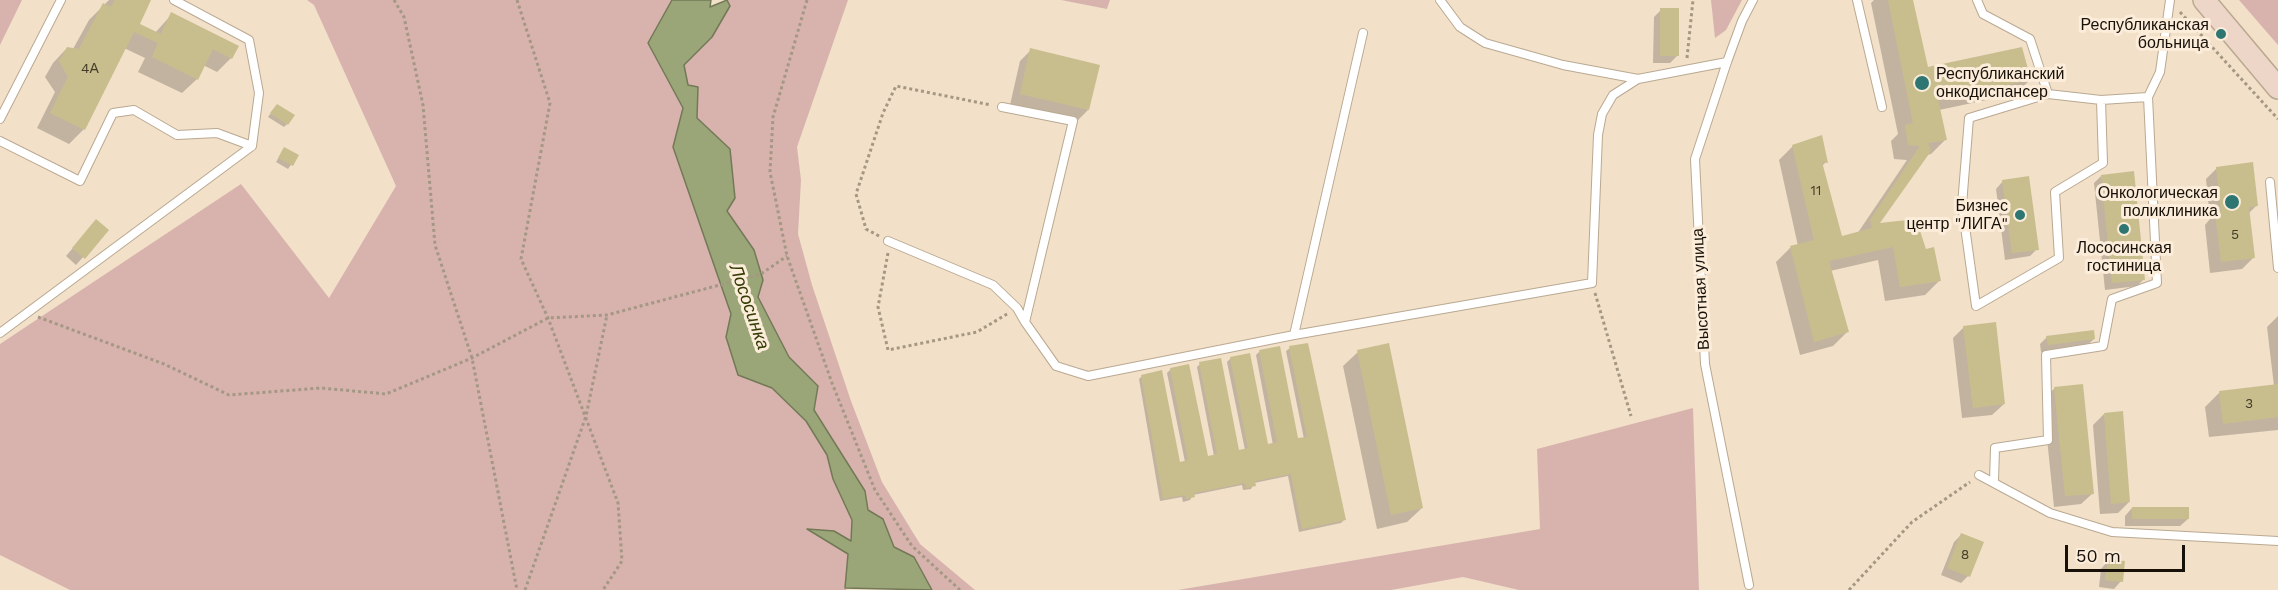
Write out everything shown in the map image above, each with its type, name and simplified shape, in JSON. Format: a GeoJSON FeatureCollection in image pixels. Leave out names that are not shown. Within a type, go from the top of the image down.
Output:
{"type":"FeatureCollection","features":[{"type":"Feature","properties":{"kind":"main road"},"geometry":{"type":"LineString","coordinates":[[2204,0],[2278,88]]}},
{"type":"Feature","properties":{"kind":"lane"},"geometry":{"type":"LineString","coordinates":[[0,119],[61,0]]}},
{"type":"Feature","properties":{"kind":"lane"},"geometry":{"type":"LineString","coordinates":[[0,333],[252,146],[259,93],[249,40],[174,0]]}},
{"type":"Feature","properties":{"kind":"lane"},"geometry":{"type":"LineString","coordinates":[[1440,0],[1460,27],[1485,44],[1563,65],[1638,80]]}},
{"type":"Feature","properties":{"kind":"lane","name":"Высотная улица"},"geometry":{"type":"LineString","coordinates":[[1749,585],[1705,364],[1695,159],[1727,62],[1742,21],[1753,0]]}},
{"type":"Feature","properties":{"kind":"lane"},"geometry":{"type":"LineString","coordinates":[[1857,0],[1882,107]]}},
{"type":"Feature","properties":{"kind":"lane"},"geometry":{"type":"LineString","coordinates":[[1977,0],[1983,14],[2030,39],[2048,94]]}},
{"type":"Feature","properties":{"kind":"lane"},"geometry":{"type":"LineString","coordinates":[[1994,482],[1995,448],[2048,440],[2046,355],[2103,346],[2112,299],[2157,283],[2148,97],[2160,72],[2170,0]]}},
{"type":"Feature","properties":{"kind":"lane"},"geometry":{"type":"LineString","coordinates":[[1294,335],[1363,33]]}},
{"type":"Feature","properties":{"kind":"lane"},"geometry":{"type":"LineString","coordinates":[[888,240],[993,285],[1017,308],[1056,366],[1088,376],[1294,335],[1592,283],[1602,114],[1613,95],[1638,80],[1727,62]]}},
{"type":"Feature","properties":{"kind":"lane"},"geometry":{"type":"LineString","coordinates":[[2101,100],[2103,163],[2055,192],[2059,258],[1976,306],[1962,205],[1969,118],[2048,94],[2101,100],[2148,97]]}},
{"type":"Feature","properties":{"kind":"lane"},"geometry":{"type":"LineString","coordinates":[[1002,107],[1073,121],[1025,322]]}},
{"type":"Feature","properties":{"kind":"lane"},"geometry":{"type":"LineString","coordinates":[[0,141],[80,181],[113,113],[134,110],[177,135],[217,133],[252,146]]}},
{"type":"Feature","properties":{"kind":"lane"},"geometry":{"type":"LineString","coordinates":[[2270,182],[2278,268]]}},
{"type":"Feature","properties":{"kind":"lane"},"geometry":{"type":"LineString","coordinates":[[1979,475],[2050,513],[2112,532],[2278,541]]}},
{"type":"Feature","properties":{"kind":"path"},"geometry":{"type":"LineString","coordinates":[[394,0],[404,17],[423,105],[435,245],[472,358],[517,590]]}},
{"type":"Feature","properties":{"kind":"path"},"geometry":{"type":"LineString","coordinates":[[517,0],[550,103],[521,259],[548,318],[618,503],[622,561],[603,590]]}},
{"type":"Feature","properties":{"kind":"path"},"geometry":{"type":"LineString","coordinates":[[807,0],[773,117],[770,172],[787,256],[832,383],[875,490],[912,546],[960,590]]}},
{"type":"Feature","properties":{"kind":"path"},"geometry":{"type":"LineString","coordinates":[[1686,71],[1693,0]]}},
{"type":"Feature","properties":{"kind":"path"},"geometry":{"type":"LineString","coordinates":[[2176,8],[2278,119]]}},
{"type":"Feature","properties":{"kind":"path"},"geometry":{"type":"LineString","coordinates":[[1002,107],[896,86],[883,113],[856,194],[866,229],[888,240],[888,255],[878,307],[888,350],[977,332],[1017,308]]}},
{"type":"Feature","properties":{"kind":"path"},"geometry":{"type":"LineString","coordinates":[[28,314],[164,364],[229,395],[321,388],[386,394],[472,358],[548,318],[607,315],[697,292],[761,274],[787,256]]}},
{"type":"Feature","properties":{"kind":"path"},"geometry":{"type":"LineString","coordinates":[[1592,283],[1631,416]]}},
{"type":"Feature","properties":{"kind":"path"},"geometry":{"type":"LineString","coordinates":[[525,590],[586,416],[607,315]]}},
{"type":"Feature","properties":{"kind":"path"},"geometry":{"type":"LineString","coordinates":[[1849,590],[1912,522],[1979,475]]}},
{"type":"Feature","properties":{"kind":"shaded area"},"geometry":{"type":"Polygon","coordinates":[[[0,0],[22,0],[0,45],[0,0]]]}},
{"type":"Feature","properties":{"kind":"shaded area"},"geometry":{"type":"Polygon","coordinates":[[[307,0],[672,0],[648,43],[683,108],[673,147],[731,314],[726,337],[738,375],[772,388],[806,421],[827,455],[833,479],[853,520],[845,588],[847,590],[70,590],[0,555],[0,344],[241,184],[329,298],[396,186],[314,5],[307,0]]]}},
{"type":"Feature","properties":{"kind":"shaded area"},"geometry":{"type":"Polygon","coordinates":[[[727,0],[848,0],[797,147],[801,180],[798,234],[812,285],[851,401],[882,482],[920,544],[975,590],[932,590],[914,557],[894,547],[883,519],[868,510],[865,491],[814,409],[818,385],[789,357],[758,297],[763,280],[754,250],[727,211],[730,149],[697,118],[698,88],[688,85],[684,65],[712,37],[730,6],[727,0]]]}},
{"type":"Feature","properties":{"kind":"shaded area"},"geometry":{"type":"Polygon","coordinates":[[[1061,0],[1110,0],[1107,9],[1061,0]]]}},
{"type":"Feature","properties":{"kind":"shaded area"},"geometry":{"type":"Polygon","coordinates":[[[1711,0],[1742,0],[1726,30],[1715,38],[1711,0]]]}},
{"type":"Feature","properties":{"kind":"shaded area"},"geometry":{"type":"Polygon","coordinates":[[[2239,0],[2278,0],[2278,45],[2239,0]]]}},
{"type":"Feature","properties":{"kind":"shaded area"},"geometry":{"type":"Polygon","coordinates":[[[1693,408],[1699,590],[1519,590],[1463,577],[1391,590],[1178,590],[1540,529],[1537,449],[1693,408]]]}},
{"type":"Feature","properties":{"kind":"water","name":"Лососинка"},"geometry":{"type":"Polygon","coordinates":[[[672,0],[711,0],[710,7],[727,0],[730,6],[712,37],[684,65],[688,85],[698,87],[697,118],[730,149],[735,198],[727,211],[754,250],[763,280],[758,297],[789,357],[818,386],[814,410],[865,491],[868,510],[883,519],[894,547],[914,557],[932,590],[845,588],[848,554],[807,529],[834,531],[851,541],[852,520],[833,479],[827,455],[806,421],[772,388],[738,375],[726,337],[731,314],[673,147],[683,108],[648,43],[672,0]]]}},
{"type":"Feature","properties":{"kind":"building"},"geometry":{"type":"Polygon","coordinates":[[[115,0],[151,0],[140,24],[161,34],[171,12],[239,46],[232,59],[213,49],[198,80],[152,57],[158,43],[134,32],[85,130],[50,113],[68,77],[59,61],[67,47],[79,49],[103,3],[111,7],[115,0]]]}},
{"type":"Feature","properties":{"kind":"building"},"geometry":{"type":"Polygon","coordinates":[[[1888,0],[1913,0],[1928,67],[2022,47],[2031,80],[1938,99],[1947,140],[1928,143],[1931,151],[1880,223],[1916,219],[1926,249],[1934,247],[1941,281],[1900,287],[1893,247],[1829,261],[1849,332],[1814,342],[1790,246],[1814,240],[1792,145],[1822,135],[1828,163],[1822,162],[1842,236],[1872,228],[1870,220],[1920,146],[1908,145],[1905,125],[1913,123],[1888,0]]]}},
{"type":"Feature","properties":{"kind":"building"},"geometry":{"type":"Polygon","coordinates":[[[1660,8],[1679,8],[1679,56],[1660,56],[1660,8]]]}},
{"type":"Feature","properties":{"kind":"building"},"geometry":{"type":"Polygon","coordinates":[[[1030,48],[1100,65],[1089,110],[1020,94],[1030,48]]]}},
{"type":"Feature","properties":{"kind":"building"},"geometry":{"type":"Polygon","coordinates":[[[277,104],[295,115],[288,125],[270,113],[277,104]]]}},
{"type":"Feature","properties":{"kind":"building"},"geometry":{"type":"Polygon","coordinates":[[[284,147],[299,155],[293,166],[278,158],[284,147]]]}},
{"type":"Feature","properties":{"kind":"building"},"geometry":{"type":"Polygon","coordinates":[[[2253,162],[2258,206],[2249,207],[2255,258],[2221,262],[2215,212],[2221,211],[2216,167],[2253,162]]]}},
{"type":"Feature","properties":{"kind":"building"},"geometry":{"type":"Polygon","coordinates":[[[2134,171],[2145,280],[2112,283],[2101,175],[2134,171]]]}},
{"type":"Feature","properties":{"kind":"building","name":"Бизнес центр \"ЛИГА\""},"geometry":{"type":"Polygon","coordinates":[[[2029,176],[2039,250],[2012,253],[2002,180],[2029,176]]]}},
{"type":"Feature","properties":{"kind":"building"},"geometry":{"type":"Polygon","coordinates":[[[96,219],[109,230],[85,259],[72,248],[96,219]]]}},
{"type":"Feature","properties":{"kind":"building"},"geometry":{"type":"Polygon","coordinates":[[[1996,322],[2005,404],[1973,408],[1963,326],[1996,322]]]}},
{"type":"Feature","properties":{"kind":"building"},"geometry":{"type":"Polygon","coordinates":[[[2094,330],[2095,339],[2048,345],[2046,336],[2094,330]]]}},
{"type":"Feature","properties":{"kind":"building"},"geometry":{"type":"Polygon","coordinates":[[[1308,343],[1346,520],[1302,529],[1291,474],[1255,481],[1256,486],[1246,488],[1245,483],[1194,493],[1195,497],[1186,499],[1185,495],[1163,499],[1141,375],[1162,370],[1180,462],[1188,460],[1170,368],[1189,364],[1208,456],[1217,454],[1199,362],[1221,358],[1239,450],[1248,448],[1230,357],[1250,353],[1268,444],[1277,442],[1259,350],[1280,346],[1298,438],[1307,437],[1289,346],[1308,343]]]}},
{"type":"Feature","properties":{"kind":"building"},"geometry":{"type":"Polygon","coordinates":[[[1389,343],[1423,508],[1391,515],[1357,350],[1389,343]]]}},
{"type":"Feature","properties":{"kind":"building"},"geometry":{"type":"Polygon","coordinates":[[[2083,384],[2094,494],[2065,496],[2054,387],[2083,384]]]}},
{"type":"Feature","properties":{"kind":"building"},"geometry":{"type":"Polygon","coordinates":[[[2278,384],[2278,417],[2223,424],[2219,391],[2278,384]]]}},
{"type":"Feature","properties":{"kind":"building"},"geometry":{"type":"Polygon","coordinates":[[[2123,411],[2130,502],[2111,504],[2104,413],[2123,411]]]}},
{"type":"Feature","properties":{"kind":"building"},"geometry":{"type":"Polygon","coordinates":[[[2132,507],[2189,507],[2189,519],[2132,519],[2132,507]]]}},
{"type":"Feature","properties":{"kind":"building"},"geometry":{"type":"Polygon","coordinates":[[[1961,533],[1984,542],[1970,577],[1947,568],[1961,533]]]}},
{"type":"Feature","properties":{"kind":"building"},"geometry":{"type":"Polygon","coordinates":[[[2108,560],[2125,561],[2123,582],[2105,580],[2108,560]]]}},
{"type":"Feature","properties":{"kind":"place","name":"Республиканская больница"},"geometry":{"type":"Point","coordinates":[2221,34]}},
{"type":"Feature","properties":{"kind":"place","name":"Республиканский онкодиспансер"},"geometry":{"type":"Point","coordinates":[1922,83]}},
{"type":"Feature","properties":{"kind":"place","name":"Онкологическая поликлиника"},"geometry":{"type":"Point","coordinates":[2232,202]}},
{"type":"Feature","properties":{"kind":"place","name":"Бизнес центр \"ЛИГА\""},"geometry":{"type":"Point","coordinates":[2020,215]}},
{"type":"Feature","properties":{"kind":"place","name":"Лососинская гостиница"},"geometry":{"type":"Point","coordinates":[2124,229]}}]}
